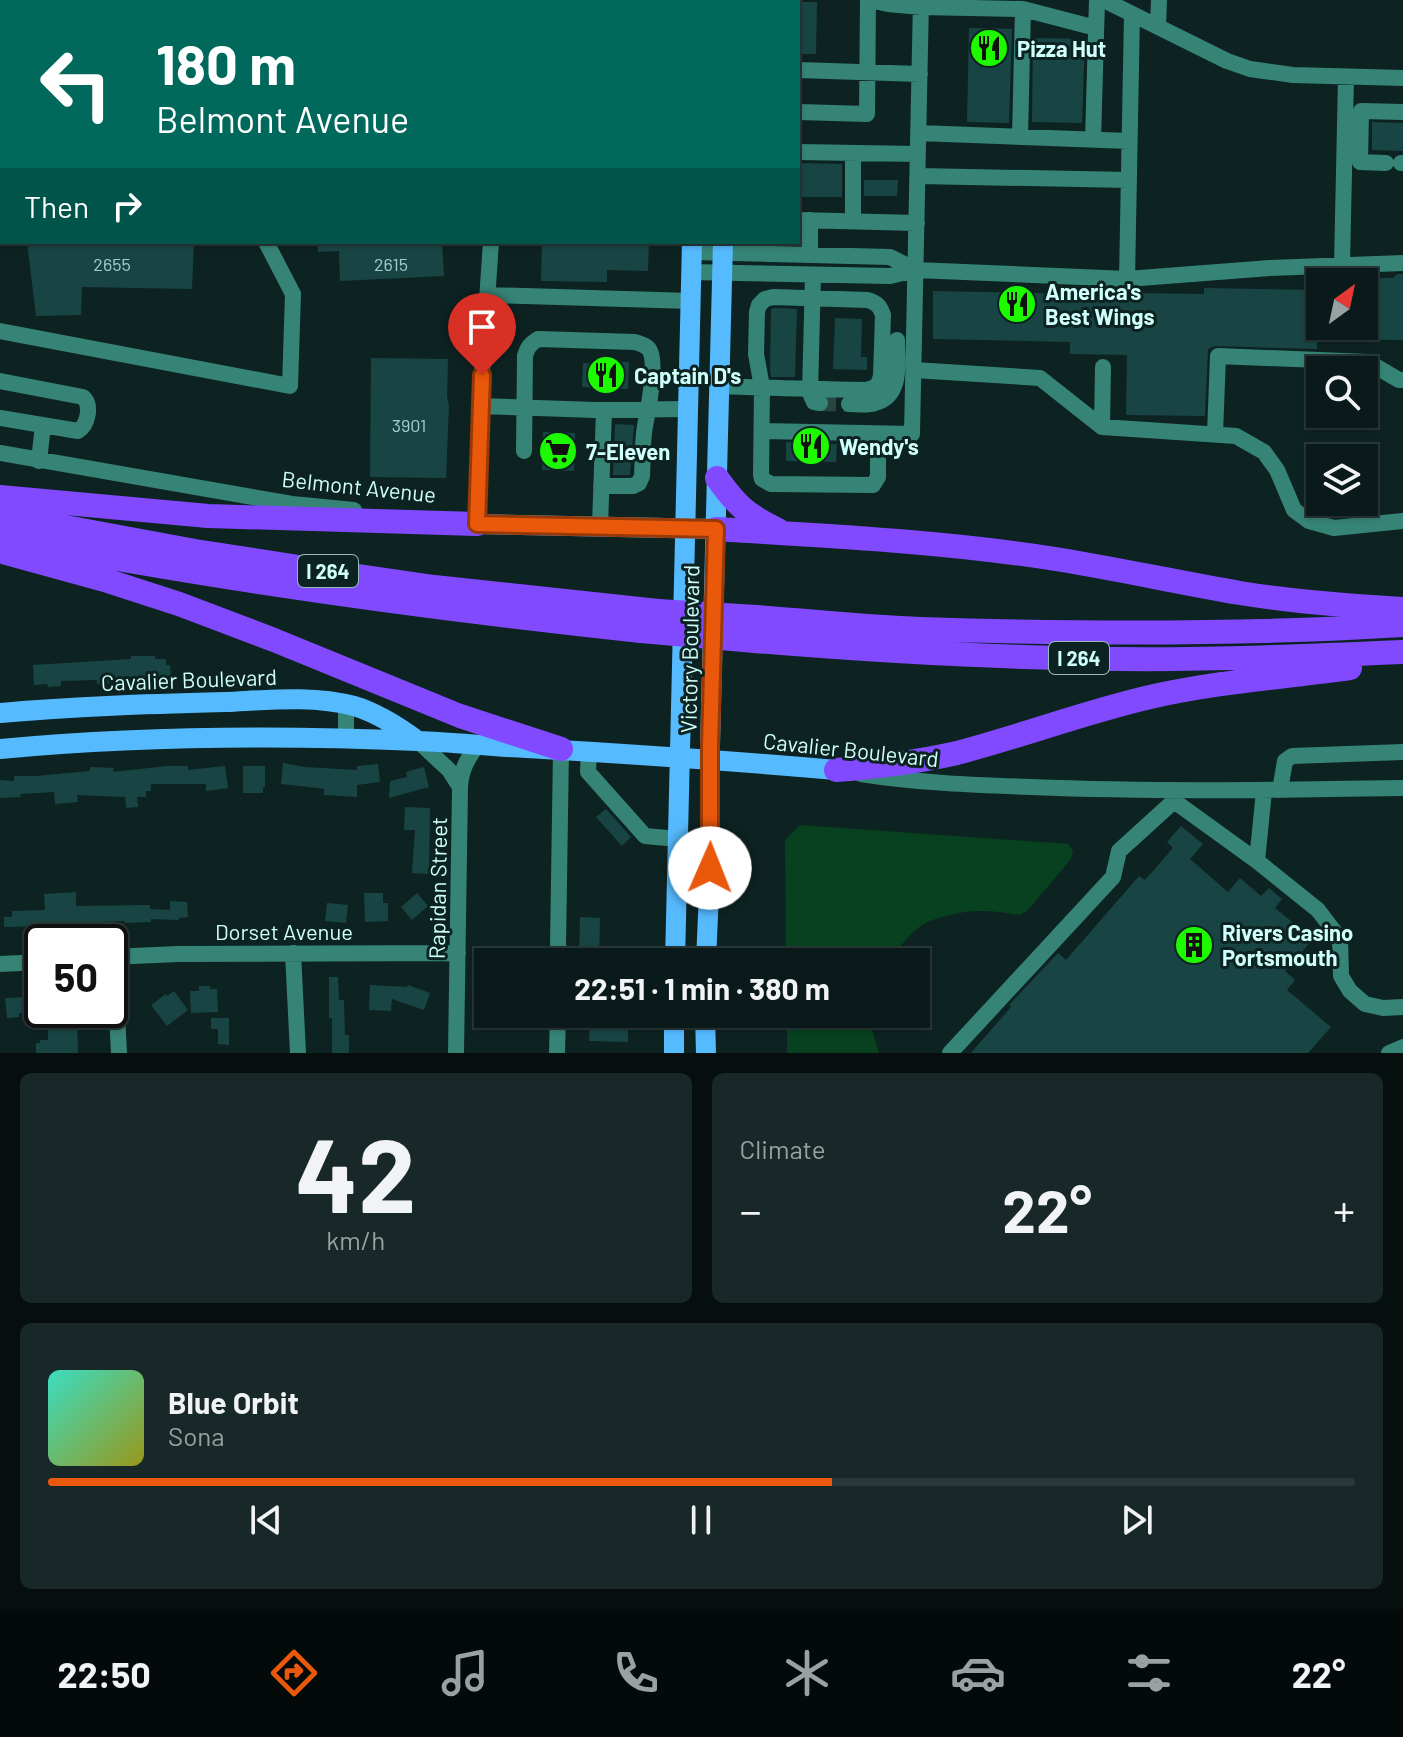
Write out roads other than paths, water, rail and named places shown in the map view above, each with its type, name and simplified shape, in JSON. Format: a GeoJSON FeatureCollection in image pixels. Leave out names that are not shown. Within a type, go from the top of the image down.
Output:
{"type":"FeatureCollection","features":[{"type":"Feature","properties":{"kind":"highway"},"geometry":{"type":"LineString","coordinates":[[717,478],[746,513],[783,533]]}},
{"type":"Feature","properties":{"kind":"highway"},"geometry":{"type":"LineString","coordinates":[[0,497],[208,516],[477,524]]}},
{"type":"Feature","properties":{"kind":"highway","name":"I 264"},"geometry":{"type":"LineString","coordinates":[[0,515],[195,551],[434,587],[658,611],[755,629],[965,655],[1248,659],[1403,652]]}},
{"type":"Feature","properties":{"kind":"highway"},"geometry":{"type":"LineString","coordinates":[[716,529],[868,538],[1048,558],[1242,594],[1403,609]]}},
{"type":"Feature","properties":{"kind":"highway","name":"I 264"},"geometry":{"type":"LineString","coordinates":[[0,537],[262,584],[641,631],[918,629],[1219,633],[1403,625]]}},
{"type":"Feature","properties":{"kind":"highway"},"geometry":{"type":"LineString","coordinates":[[0,552],[179,604],[460,716],[561,749]]}},
{"type":"Feature","properties":{"kind":"highway"},"geometry":{"type":"LineString","coordinates":[[836,770],[876,767],[945,755],[1079,716],[1186,690],[1403,661]]}},
{"type":"Feature","properties":{"kind":"main road","name":"Victory Boulevard"},"geometry":{"type":"LineString","coordinates":[[675,948],[692,255]]}},
{"type":"Feature","properties":{"kind":"main road","name":"Victory Boulevard"},"geometry":{"type":"LineString","coordinates":[[707,948],[723,256]]}},
{"type":"Feature","properties":{"kind":"main road","name":"Belmont Avenue"},"geometry":{"type":"LineString","coordinates":[[477,524],[716,529]]}},
{"type":"Feature","properties":{"kind":"main road","name":"Cavalier Boulevard"},"geometry":{"type":"LineString","coordinates":[[0,713],[121,704],[285,700],[333,702],[358,707],[395,724],[418,741]]}},
{"type":"Feature","properties":{"kind":"main road","name":"Cavalier Boulevard"},"geometry":{"type":"LineString","coordinates":[[0,749],[178,737],[346,739],[679,756],[836,770]]}},
{"type":"Feature","properties":{"kind":"main road"},"geometry":{"type":"LineString","coordinates":[[674,1028],[674,1053]]}},
{"type":"Feature","properties":{"kind":"main road"},"geometry":{"type":"LineString","coordinates":[[705,1028],[706,1053]]}},
{"type":"Feature","properties":{"kind":"street"},"geometry":{"type":"LineString","coordinates":[[800,112],[867,114],[868,0],[888,4],[1023,9],[1096,28]]}},
{"type":"Feature","properties":{"kind":"street"},"geometry":{"type":"LineString","coordinates":[[1093,140],[1097,0]]}},
{"type":"Feature","properties":{"kind":"street"},"geometry":{"type":"LineString","coordinates":[[1104,0],[1227,61],[1250,69],[1283,75],[1403,78]]}},
{"type":"Feature","properties":{"kind":"street"},"geometry":{"type":"LineString","coordinates":[[1158,27],[1159,0]]}},
{"type":"Feature","properties":{"kind":"street"},"geometry":{"type":"LineString","coordinates":[[762,431],[912,434],[921,3]]}},
{"type":"Feature","properties":{"kind":"street"},"geometry":{"type":"LineString","coordinates":[[1020,137],[1023,9]]}},
{"type":"Feature","properties":{"kind":"street"},"geometry":{"type":"LineString","coordinates":[[1127,279],[1132,14]]}},
{"type":"Feature","properties":{"kind":"street"},"geometry":{"type":"LineString","coordinates":[[800,70],[920,74]]}},
{"type":"Feature","properties":{"kind":"street"},"geometry":{"type":"LineString","coordinates":[[1342,265],[1346,77]]}},
{"type":"Feature","properties":{"kind":"street"},"geometry":{"type":"LineString","coordinates":[[1397,163],[1360,162],[1361,111],[1403,112]]}},
{"type":"Feature","properties":{"kind":"street"},"geometry":{"type":"LineString","coordinates":[[919,133],[1129,141]]}},
{"type":"Feature","properties":{"kind":"street"},"geometry":{"type":"LineString","coordinates":[[800,152],[918,154]]}},
{"type":"Feature","properties":{"kind":"street"},"geometry":{"type":"LineString","coordinates":[[853,153],[853,221]]}},
{"type":"Feature","properties":{"kind":"street"},"geometry":{"type":"LineString","coordinates":[[918,176],[1129,180]]}},
{"type":"Feature","properties":{"kind":"street"},"geometry":{"type":"LineString","coordinates":[[810,255],[804,220],[917,223]]}},
{"type":"Feature","properties":{"kind":"street"},"geometry":{"type":"LineString","coordinates":[[0,331],[290,386],[293,294],[267,244]]}},
{"type":"Feature","properties":{"kind":"street"},"geometry":{"type":"LineString","coordinates":[[477,524],[480,406],[491,244]]}},
{"type":"Feature","properties":{"kind":"street"},"geometry":{"type":"LineString","coordinates":[[692,255],[890,257],[916,270]]}},
{"type":"Feature","properties":{"kind":"street"},"geometry":{"type":"LineString","coordinates":[[723,256],[813,275],[890,276],[916,270],[1127,279],[1270,268],[1403,263]]}},
{"type":"Feature","properties":{"kind":"street"},"geometry":{"type":"LineString","coordinates":[[813,275],[810,389],[811,398],[820,403]]}},
{"type":"Feature","properties":{"kind":"street"},"geometry":{"type":"LineString","coordinates":[[488,295],[691,301]]}},
{"type":"Feature","properties":{"kind":"street"},"geometry":{"type":"LineString","coordinates":[[849,404],[877,403],[891,394],[896,378],[881,308],[868,300],[765,299],[757,312],[756,354],[762,387],[761,475],[766,483],[873,485],[878,477],[878,434]]}},
{"type":"Feature","properties":{"kind":"street"},"geometry":{"type":"LineString","coordinates":[[524,451],[527,348],[538,339],[643,344],[650,350],[652,359],[642,476],[639,483],[633,486],[601,486]]}},
{"type":"Feature","properties":{"kind":"street"},"geometry":{"type":"LineString","coordinates":[[890,340],[914,340]]}},
{"type":"Feature","properties":{"kind":"street"},"geometry":{"type":"LineString","coordinates":[[720,386],[873,389],[879,383],[890,340]]}},
{"type":"Feature","properties":{"kind":"street"},"geometry":{"type":"LineString","coordinates":[[1215,434],[1218,356],[1368,362],[1403,380]]}},
{"type":"Feature","properties":{"kind":"street"},"geometry":{"type":"LineString","coordinates":[[1102,427],[1103,367]]}},
{"type":"Feature","properties":{"kind":"street"},"geometry":{"type":"LineString","coordinates":[[914,370],[1040,378],[1102,427],[1236,436],[1264,452],[1277,470],[1294,510],[1309,521],[1334,528],[1403,521]]}},
{"type":"Feature","properties":{"kind":"street"},"geometry":{"type":"LineString","coordinates":[[0,381],[83,397],[89,406],[84,427],[78,431],[0,418]]}},
{"type":"Feature","properties":{"kind":"street"},"geometry":{"type":"LineString","coordinates":[[480,406],[688,409]]}},
{"type":"Feature","properties":{"kind":"street"},"geometry":{"type":"LineString","coordinates":[[600,526],[604,410]]}},
{"type":"Feature","properties":{"kind":"street"},"geometry":{"type":"LineString","coordinates":[[39,461],[43,425]]}},
{"type":"Feature","properties":{"kind":"street"},"geometry":{"type":"LineString","coordinates":[[790,432],[800,436],[859,437],[868,448],[869,469],[866,477],[816,485]]}},
{"type":"Feature","properties":{"kind":"street","name":"Belmont Avenue"},"geometry":{"type":"LineString","coordinates":[[0,453],[292,504],[477,524]]}},
{"type":"Feature","properties":{"kind":"street"},"geometry":{"type":"LineString","coordinates":[[346,704],[346,739]]}},
{"type":"Feature","properties":{"kind":"street","name":"Rapidan Street"},"geometry":{"type":"LineString","coordinates":[[418,741],[449,770],[460,787],[456,1053]]}},
{"type":"Feature","properties":{"kind":"street"},"geometry":{"type":"LineString","coordinates":[[460,787],[465,762],[478,744]]}},
{"type":"Feature","properties":{"kind":"street"},"geometry":{"type":"LineString","coordinates":[[559,948],[561,749]]}},
{"type":"Feature","properties":{"kind":"street"},"geometry":{"type":"LineString","coordinates":[[589,751],[588,772],[645,836],[678,839]]}},
{"type":"Feature","properties":{"kind":"street"},"geometry":{"type":"LineString","coordinates":[[1257,861],[1272,790],[1285,761],[1292,756],[1403,752]]}},
{"type":"Feature","properties":{"kind":"street","name":"Cavalier Boulevard"},"geometry":{"type":"LineString","coordinates":[[836,770],[935,783],[1174,796],[1272,790],[1403,788]]}},
{"type":"Feature","properties":{"kind":"street"},"geometry":{"type":"LineString","coordinates":[[950,1053],[1113,877],[1119,851],[1174,796],[1318,910],[1340,939],[1341,976],[1350,991],[1365,1004],[1383,1008],[1403,1007]]}},
{"type":"Feature","properties":{"kind":"street"},"geometry":{"type":"LineString","coordinates":[[293,953],[298,1053]]}},
{"type":"Feature","properties":{"kind":"street","name":"Dorset Avenue"},"geometry":{"type":"LineString","coordinates":[[128,957],[458,953]]}},
{"type":"Feature","properties":{"kind":"street"},"geometry":{"type":"LineString","coordinates":[[0,964],[24,963]]}},
{"type":"Feature","properties":{"kind":"street"},"geometry":{"type":"LineString","coordinates":[[117,1028],[119,1053]]}},
{"type":"Feature","properties":{"kind":"street"},"geometry":{"type":"LineString","coordinates":[[557,1053],[558,1028]]}},
{"type":"Feature","properties":{"kind":"street"},"geometry":{"type":"LineString","coordinates":[[1389,1053],[1403,1047]]}},
{"type":"Feature","properties":{"kind":"tunnel"},"geometry":{"type":"LineString","coordinates":[[820,403],[849,404]]}},
{"type":"Feature","properties":{"kind":"place","name":"Pizza Hut"},"geometry":{"type":"Point","coordinates":[989,48]}},
{"type":"Feature","properties":{"kind":"place","name":"America's Best Wings"},"geometry":{"type":"Point","coordinates":[1017,304]}},
{"type":"Feature","properties":{"kind":"place","name":"Captain D's"},"geometry":{"type":"Point","coordinates":[606,375]}},
{"type":"Feature","properties":{"kind":"place","name":"Wendy's"},"geometry":{"type":"Point","coordinates":[811,446]}},
{"type":"Feature","properties":{"kind":"place","name":"7-Eleven"},"geometry":{"type":"Point","coordinates":[558,451]}},
{"type":"Feature","properties":{"kind":"place","name":"Rivers Casino Portsmouth"},"geometry":{"type":"Point","coordinates":[1194,945]}}]}
